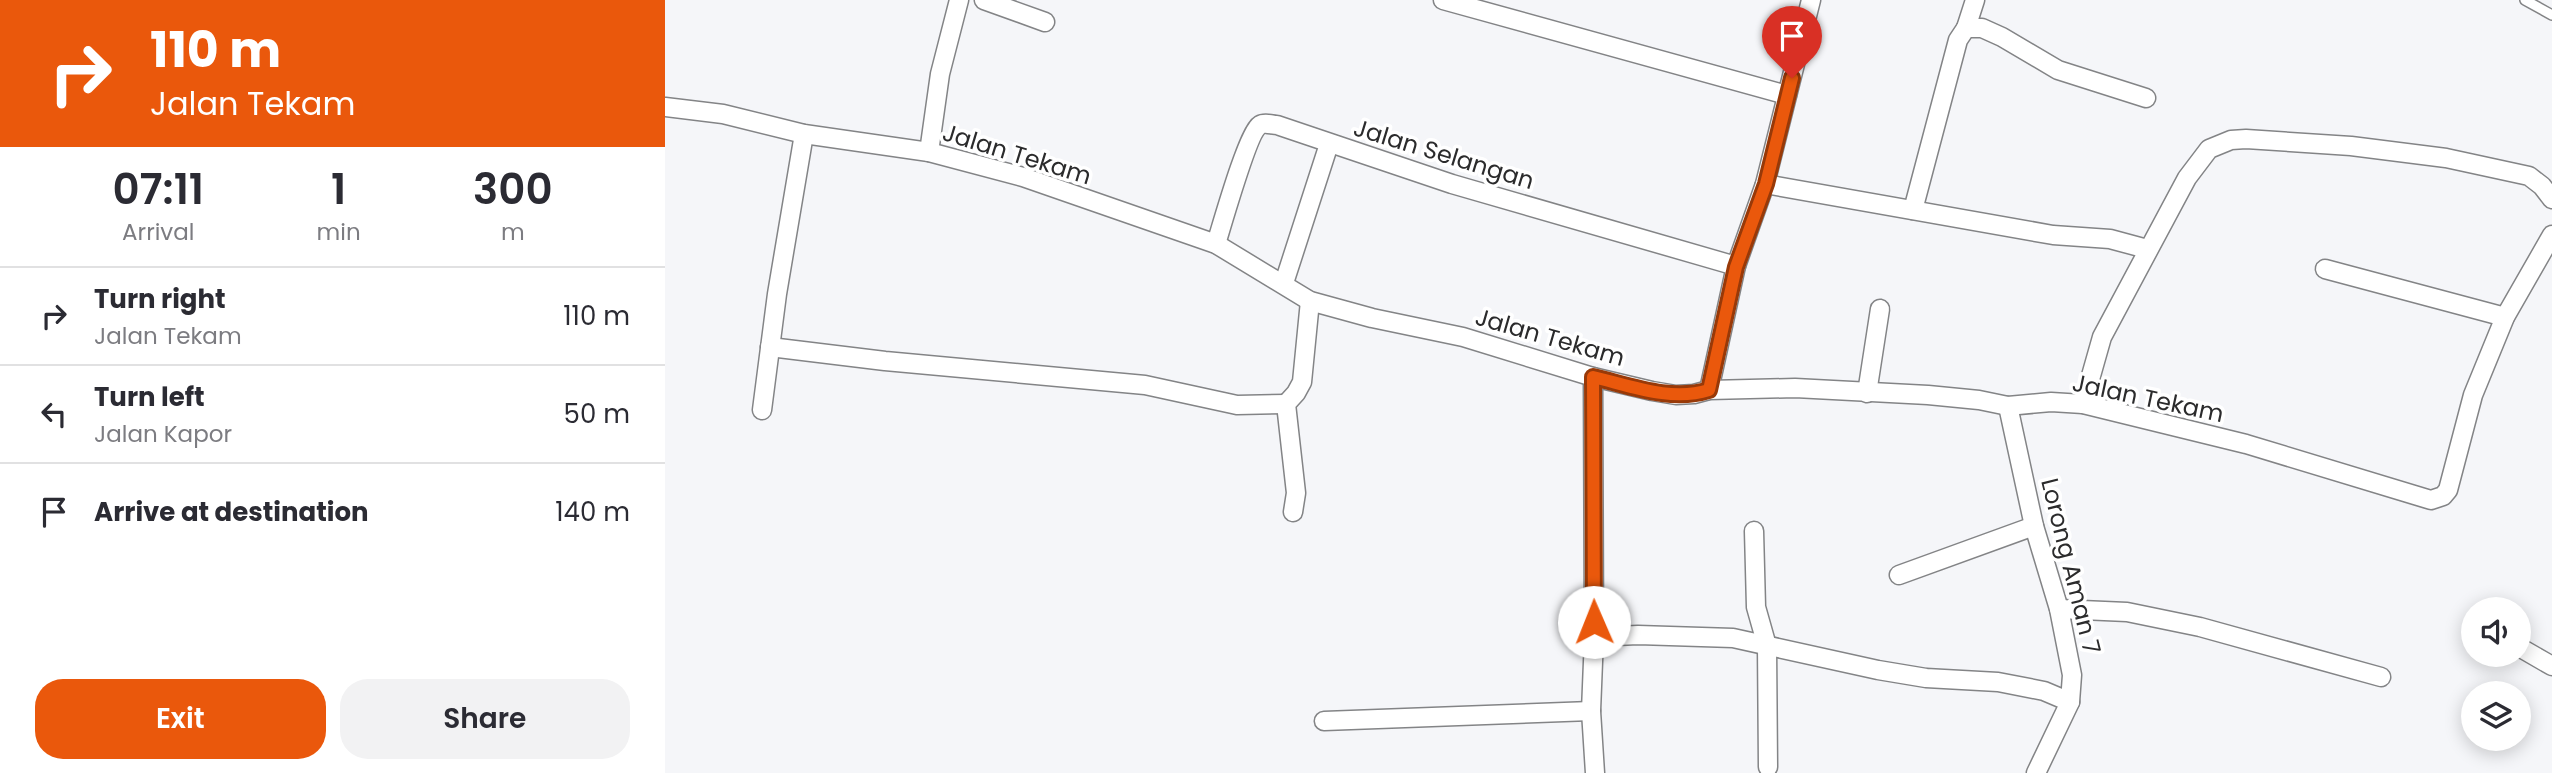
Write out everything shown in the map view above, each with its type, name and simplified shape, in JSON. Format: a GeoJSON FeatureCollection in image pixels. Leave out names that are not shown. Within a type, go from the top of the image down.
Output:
{"type":"FeatureCollection","features":[{"type":"Feature","properties":{"kind":"street"},"geometry":{"type":"LineString","coordinates":[[984,0],[1045,22]]}},
{"type":"Feature","properties":{"kind":"street"},"geometry":{"type":"LineString","coordinates":[[1443,0],[1787,95]]}},
{"type":"Feature","properties":{"kind":"street"},"geometry":{"type":"LineString","coordinates":[[1709,390],[1736,267],[1766,184],[1811,0]]}},
{"type":"Feature","properties":{"kind":"street"},"geometry":{"type":"LineString","coordinates":[[1913,210],[1958,40],[1966,28],[1975,0]]}},
{"type":"Feature","properties":{"kind":"street"},"geometry":{"type":"LineString","coordinates":[[929,152],[952,1]]}},
{"type":"Feature","properties":{"kind":"street"},"geometry":{"type":"LineString","coordinates":[[1966,28],[1982,28],[2058,70],[2145,98]]}},
{"type":"Feature","properties":{"kind":"street","name":"Jalan Tekam"},"geometry":{"type":"LineString","coordinates":[[665,107],[723,114],[804,134],[929,152],[1023,177],[1216,244],[1311,301],[1372,318],[1463,337],[1593,377],[1676,395],[1709,390],[1795,388],[1928,395],[2008,406],[2050,402],[2083,404],[2246,444],[2431,500],[2443,496],[2448,490],[2473,396],[2505,317]]}},
{"type":"Feature","properties":{"kind":"street","name":"Jalan Selangan"},"geometry":{"type":"LineString","coordinates":[[1216,244],[1248,144],[1257,128],[1266,124],[1277,125],[1452,184],[1736,267]]}},
{"type":"Feature","properties":{"kind":"street"},"geometry":{"type":"LineString","coordinates":[[762,410],[777,293],[804,134]]}},
{"type":"Feature","properties":{"kind":"street"},"geometry":{"type":"LineString","coordinates":[[2083,404],[2102,337],[2147,249],[2186,178],[2201,157],[2218,144],[2231,140],[2351,146],[2446,158],[2529,176],[2542,186],[2552,199]]}},
{"type":"Feature","properties":{"kind":"street"},"geometry":{"type":"LineString","coordinates":[[1284,283],[1329,144]]}},
{"type":"Feature","properties":{"kind":"street"},"geometry":{"type":"LineString","coordinates":[[1766,184],[2053,235],[2111,239],[2147,249]]}},
{"type":"Feature","properties":{"kind":"street"},"geometry":{"type":"LineString","coordinates":[[2325,269],[2505,317],[2549,244]]}},
{"type":"Feature","properties":{"kind":"street"},"geometry":{"type":"LineString","coordinates":[[770,347],[885,361],[1145,385],[1237,405],[1286,404],[1302,382],[1311,301]]}},
{"type":"Feature","properties":{"kind":"street"},"geometry":{"type":"LineString","coordinates":[[1867,393],[1880,309]]}},
{"type":"Feature","properties":{"kind":"street"},"geometry":{"type":"LineString","coordinates":[[1593,377],[1594,637],[1591,711],[1595,773]]}},
{"type":"Feature","properties":{"kind":"street"},"geometry":{"type":"LineString","coordinates":[[1286,404],[1296,492],[1293,512]]}},
{"type":"Feature","properties":{"kind":"street","name":"Lorong Aman 7"},"geometry":{"type":"LineString","coordinates":[[2008,406],[2034,527],[2059,609],[2072,675],[2070,702],[2036,773]]}},
{"type":"Feature","properties":{"kind":"street"},"geometry":{"type":"LineString","coordinates":[[1899,575],[2034,527]]}},
{"type":"Feature","properties":{"kind":"street"},"geometry":{"type":"LineString","coordinates":[[1754,531],[1756,607],[1767,646],[1768,767]]}},
{"type":"Feature","properties":{"kind":"street"},"geometry":{"type":"LineString","coordinates":[[2059,609],[2127,612],[2187,625],[2381,677]]}},
{"type":"Feature","properties":{"kind":"street"},"geometry":{"type":"LineString","coordinates":[[1594,637],[1638,635],[1734,638],[1878,670],[1927,678],[1998,682],[2044,691],[2070,702]]}},
{"type":"Feature","properties":{"kind":"street"},"geometry":{"type":"LineString","coordinates":[[2531,654],[2552,666]]}},
{"type":"Feature","properties":{"kind":"street"},"geometry":{"type":"LineString","coordinates":[[1324,722],[1591,711]]}},
{"type":"Feature","properties":{"kind":"lane"},"geometry":{"type":"LineString","coordinates":[[2525,0],[2552,15]]}},
{"type":"Feature","properties":{"kind":"route"},"geometry":{"type":"LineString","coordinates":[[1594,622],[1593,377],[1676,395],[1709,390],[1736,267],[1766,184],[1792,78]]}}]}
